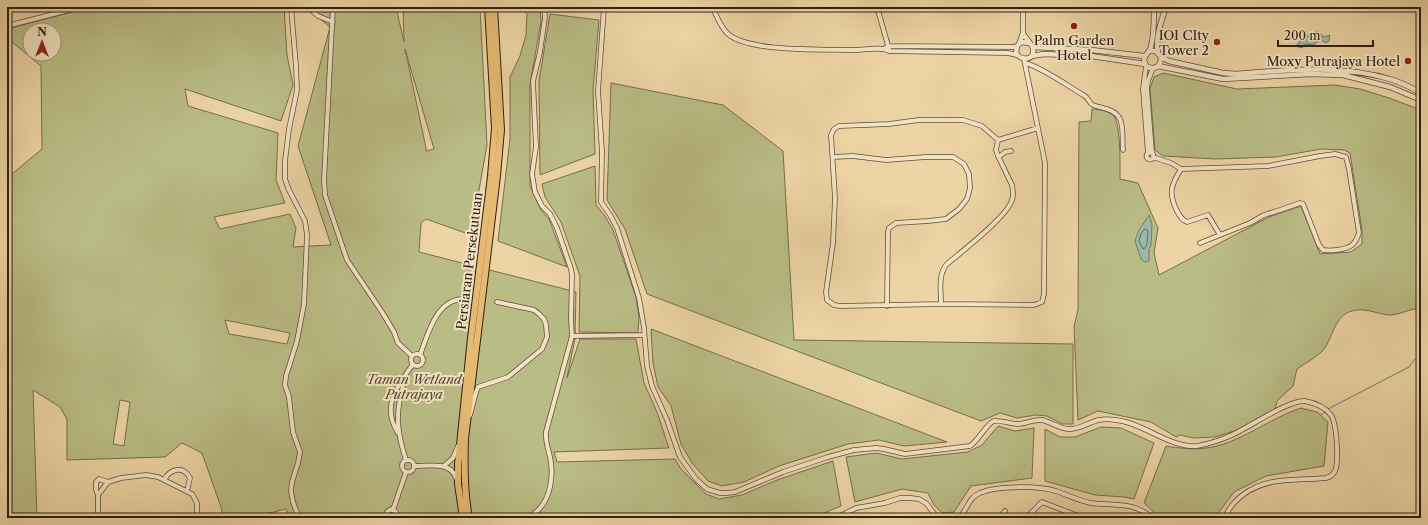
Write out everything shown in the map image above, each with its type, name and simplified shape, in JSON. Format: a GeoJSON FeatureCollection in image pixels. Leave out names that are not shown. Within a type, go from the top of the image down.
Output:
{"type":"FeatureCollection","features":[{"type":"Feature","properties":{"kind":"main road","name":"Persiaran Persekutuan"},"geometry":{"type":"LineString","coordinates":[[463,518],[458,484],[458,464],[491,176],[495,128],[488,7]]}},
{"type":"Feature","properties":{"kind":"main road","name":"Persiaran Persekutuan"},"geometry":{"type":"LineString","coordinates":[[469,518],[464,464],[502,130],[494,7]]}},
{"type":"Feature","properties":{"kind":"street"},"geometry":{"type":"LineString","coordinates":[[7,26],[81,7]]}},
{"type":"Feature","properties":{"kind":"street"},"geometry":{"type":"LineString","coordinates":[[291,7],[297,90],[289,129],[285,161],[285,179],[305,221],[307,234],[304,304],[297,341],[286,376],[285,385],[289,397],[293,432],[300,452],[291,491],[293,502],[299,518]]}},
{"type":"Feature","properties":{"kind":"street"},"geometry":{"type":"LineString","coordinates":[[308,7],[318,16],[333,22]]}},
{"type":"Feature","properties":{"kind":"street"},"geometry":{"type":"LineString","coordinates":[[334,7],[324,180],[325,195],[347,260],[382,312],[394,332],[398,343],[412,356]]}},
{"type":"Feature","properties":{"kind":"street"},"geometry":{"type":"LineString","coordinates":[[528,518],[541,507],[546,499],[550,486],[551,462],[546,446],[546,432],[572,336],[571,268],[557,228],[550,214],[542,206],[536,192],[532,174],[536,146],[533,81],[540,52],[545,18],[544,7]]}},
{"type":"Feature","properties":{"kind":"street"},"geometry":{"type":"LineString","coordinates":[[604,7],[598,91],[602,152],[601,202],[617,228],[639,298],[650,381],[667,420],[680,457],[701,485],[707,489],[720,493],[735,492],[783,472],[828,456],[854,450],[876,448],[905,454],[970,446],[978,440],[990,423],[995,421],[1018,424],[1040,420],[1060,428],[1069,429],[1078,428],[1098,420],[1117,420],[1146,428],[1174,443],[1188,446],[1203,444],[1231,436],[1300,401],[1306,401],[1326,409],[1331,415],[1336,427],[1337,462],[1336,468],[1332,475],[1326,478],[1277,480],[1260,485],[1253,488],[1235,501],[1225,518]]}},
{"type":"Feature","properties":{"kind":"street"},"geometry":{"type":"LineString","coordinates":[[712,7],[722,27],[735,39],[743,42],[785,49],[860,50],[888,48],[1018,46],[1022,42],[1029,43]]}},
{"type":"Feature","properties":{"kind":"street"},"geometry":{"type":"LineString","coordinates":[[877,7],[888,48]]}},
{"type":"Feature","properties":{"kind":"street"},"geometry":{"type":"LineString","coordinates":[[1017,55],[1018,46],[1023,33],[1023,7]]}},
{"type":"Feature","properties":{"kind":"street"},"geometry":{"type":"LineString","coordinates":[[1144,56],[1149,51],[1154,27],[1154,7]]}},
{"type":"Feature","properties":{"kind":"street"},"geometry":{"type":"LineString","coordinates":[[1151,155],[1147,88],[1148,80],[1161,62],[1157,47],[1158,33],[1166,7]]}},
{"type":"Feature","properties":{"kind":"street"},"geometry":{"type":"LineString","coordinates":[[1023,33],[1033,47],[1034,52],[1032,56]]}},
{"type":"Feature","properties":{"kind":"street"},"geometry":{"type":"LineString","coordinates":[[1033,47],[1144,56]]}},
{"type":"Feature","properties":{"kind":"street"},"geometry":{"type":"LineString","coordinates":[[888,48],[1008,53],[1017,55],[1087,98],[1089,102],[1095,106],[1107,108],[1115,112],[1120,119],[1123,150]]}},
{"type":"Feature","properties":{"kind":"street"},"geometry":{"type":"LineString","coordinates":[[1149,51],[1154,51],[1169,61],[1223,73],[1236,74],[1328,70],[1360,72],[1393,80],[1421,92]]}},
{"type":"Feature","properties":{"kind":"street"},"geometry":{"type":"LineString","coordinates":[[1025,61],[1038,54],[1114,59],[1223,79],[1310,74],[1343,76],[1390,86],[1421,100]]}},
{"type":"Feature","properties":{"kind":"street"},"geometry":{"type":"LineString","coordinates":[[1144,56],[1145,65],[1143,89],[1151,155]]}},
{"type":"Feature","properties":{"kind":"street"},"geometry":{"type":"LineString","coordinates":[[998,140],[982,126],[963,120],[919,120],[889,124],[839,126],[834,129],[831,135],[835,182],[835,203],[832,255],[826,292],[827,300],[834,305],[840,306],[941,304],[1034,305],[1042,302],[1045,163],[1025,61]]}},
{"type":"Feature","properties":{"kind":"street"},"geometry":{"type":"LineString","coordinates":[[998,140],[1038,128]]}},
{"type":"Feature","properties":{"kind":"street"},"geometry":{"type":"LineString","coordinates":[[941,304],[942,270],[992,226],[1012,200],[1012,185],[996,150],[998,140]]}},
{"type":"Feature","properties":{"kind":"street"},"geometry":{"type":"LineString","coordinates":[[999,157],[1005,152],[1011,151]]}},
{"type":"Feature","properties":{"kind":"street"},"geometry":{"type":"LineString","coordinates":[[1151,155],[1171,163],[1181,170],[1268,166],[1335,154],[1346,157],[1359,233],[1352,246],[1323,250],[1319,245],[1301,203],[1264,215],[1250,223],[1200,243]]}},
{"type":"Feature","properties":{"kind":"street"},"geometry":{"type":"LineString","coordinates":[[833,157],[853,156],[886,160],[926,157],[954,157],[964,164],[969,174],[970,188],[966,199],[960,209],[946,219],[896,223],[889,228],[887,306]]}},
{"type":"Feature","properties":{"kind":"street"},"geometry":{"type":"LineString","coordinates":[[1181,170],[1175,179],[1171,193],[1171,199],[1178,214],[1184,221],[1187,222],[1208,215],[1220,235]]}},
{"type":"Feature","properties":{"kind":"street"},"geometry":{"type":"LineString","coordinates":[[412,356],[410,361],[418,366],[422,362],[422,357],[420,355],[435,318],[440,310],[453,300],[464,299]]}},
{"type":"Feature","properties":{"kind":"street"},"geometry":{"type":"LineString","coordinates":[[468,420],[478,387],[506,378],[542,349],[546,341],[547,331],[544,320],[534,310],[497,302]]}},
{"type":"Feature","properties":{"kind":"street"},"geometry":{"type":"LineString","coordinates":[[572,336],[644,335]]}},
{"type":"Feature","properties":{"kind":"street"},"geometry":{"type":"LineString","coordinates":[[412,356],[417,354],[420,355]]}},
{"type":"Feature","properties":{"kind":"street"},"geometry":{"type":"LineString","coordinates":[[399,435],[390,416],[393,396],[413,364]]}},
{"type":"Feature","properties":{"kind":"street"},"geometry":{"type":"LineString","coordinates":[[406,374],[398,414],[399,435],[406,460]]}},
{"type":"Feature","properties":{"kind":"street"},"geometry":{"type":"LineString","coordinates":[[444,466],[453,458],[460,442]]}},
{"type":"Feature","properties":{"kind":"street"},"geometry":{"type":"LineString","coordinates":[[406,460],[411,461],[414,466]]}},
{"type":"Feature","properties":{"kind":"street"},"geometry":{"type":"LineString","coordinates":[[406,460],[401,466],[403,471],[406,472]]}},
{"type":"Feature","properties":{"kind":"street"},"geometry":{"type":"LineString","coordinates":[[414,466],[444,466],[454,473],[458,484]]}},
{"type":"Feature","properties":{"kind":"street"},"geometry":{"type":"LineString","coordinates":[[406,472],[411,471],[414,466]]}},
{"type":"Feature","properties":{"kind":"street"},"geometry":{"type":"LineString","coordinates":[[164,480],[170,472],[179,469],[183,470],[190,478],[187,491]]}},
{"type":"Feature","properties":{"kind":"street"},"geometry":{"type":"LineString","coordinates":[[393,510],[406,472]]}},
{"type":"Feature","properties":{"kind":"street"},"geometry":{"type":"LineString","coordinates":[[98,495],[108,482],[121,478],[146,475],[158,477],[192,494],[197,503],[197,518]]}},
{"type":"Feature","properties":{"kind":"street"},"geometry":{"type":"LineString","coordinates":[[98,518],[98,495],[96,490],[96,482],[99,479],[108,482]]}},
{"type":"Feature","properties":{"kind":"street"},"geometry":{"type":"LineString","coordinates":[[959,518],[972,498],[982,492],[1003,488],[1038,487],[1092,503],[1133,506],[1152,518]]}},
{"type":"Feature","properties":{"kind":"street"},"geometry":{"type":"LineString","coordinates":[[836,518],[856,508],[885,503],[900,498],[910,498],[919,499],[927,504],[937,518]]}},
{"type":"Feature","properties":{"kind":"street"},"geometry":{"type":"LineString","coordinates":[[1026,518],[1042,502],[1081,517],[1088,518]]}},
{"type":"Feature","properties":{"kind":"street"},"geometry":{"type":"LineString","coordinates":[[388,518],[388,510],[393,510]]}},
{"type":"Feature","properties":{"kind":"street"},"geometry":{"type":"LineString","coordinates":[[393,510],[396,512],[397,518]]}},
{"type":"Feature","properties":{"kind":"street"},"geometry":{"type":"LineString","coordinates":[[998,518],[1005,511]]}},
{"type":"Feature","properties":{"kind":"green space","name":"Taman Wetland Putrajaya"},"geometry":{"type":"Polygon","coordinates":[[[91,7],[251,7],[246,8],[248,12],[266,7],[284,7],[287,55],[293,85],[281,121],[185,89],[188,106],[278,133],[276,180],[285,203],[214,217],[220,229],[290,214],[296,228],[293,247],[331,245],[298,146],[330,27],[305,7],[396,7],[404,42],[403,7],[480,7],[487,145],[471,235],[426,219],[421,223],[419,252],[576,292],[575,339],[567,378],[580,339],[636,339],[644,383],[657,412],[669,448],[554,452],[557,462],[675,459],[681,469],[706,494],[719,499],[742,495],[777,480],[833,461],[841,506],[812,518],[290,518],[286,509],[250,518],[221,518],[222,510],[202,453],[182,443],[165,457],[67,460],[67,419],[60,407],[33,390],[37,518],[7,518],[7,178],[42,149],[41,66],[36,62],[62,62],[62,22],[34,22],[91,7]],[[405,49],[426,148],[426,151],[434,149],[405,49]],[[225,320],[229,334],[287,344],[290,333],[225,320]],[[120,400],[113,444],[124,446],[130,402],[120,400]]]}},
{"type":"Feature","properties":{"kind":"green space"},"geometry":{"type":"Polygon","coordinates":[[[520,7],[540,7],[541,21],[530,85],[530,186],[541,210],[549,219],[567,267],[498,241],[510,139],[510,77],[520,56],[526,35],[527,14],[520,7]]]}},
{"type":"Feature","properties":{"kind":"green space"},"geometry":{"type":"Polygon","coordinates":[[[550,14],[599,20],[593,90],[595,154],[540,175],[539,81],[550,14]]]}},
{"type":"Feature","properties":{"kind":"green space"},"geometry":{"type":"Polygon","coordinates":[[[22,25],[22,50],[12,42],[7,43],[7,29],[22,25]]]}},
{"type":"Feature","properties":{"kind":"green space"},"geometry":{"type":"Polygon","coordinates":[[[1163,73],[1237,89],[1335,85],[1360,89],[1421,110],[1421,309],[1389,315],[1366,310],[1357,310],[1346,313],[1338,322],[1322,352],[1297,369],[1293,386],[1277,401],[1275,410],[1234,431],[1215,437],[1193,438],[1180,435],[1176,437],[1151,422],[1098,411],[1078,420],[1074,327],[1078,309],[1079,122],[1091,121],[1092,109],[1108,112],[1116,119],[1120,145],[1120,179],[1138,183],[1158,228],[1154,253],[1159,275],[1269,217],[1301,206],[1320,254],[1351,252],[1362,244],[1362,230],[1350,153],[1344,150],[1321,149],[1276,157],[1215,159],[1163,156],[1155,150],[1150,89],[1154,77],[1163,73]]]}},
{"type":"Feature","properties":{"kind":"green space"},"geometry":{"type":"Polygon","coordinates":[[[611,83],[723,105],[783,151],[794,340],[1073,344],[1073,424],[1062,424],[1047,416],[1036,415],[1017,418],[1000,413],[981,421],[647,294],[625,229],[607,200],[611,83]]]}},
{"type":"Feature","properties":{"kind":"green space"},"geometry":{"type":"Polygon","coordinates":[[[595,166],[596,205],[605,216],[613,230],[636,297],[639,317],[638,333],[579,332],[580,276],[561,222],[545,197],[542,184],[595,166]]]}},
{"type":"Feature","properties":{"kind":"green space"},"geometry":{"type":"Polygon","coordinates":[[[651,329],[947,442],[904,446],[879,440],[848,444],[779,466],[744,482],[722,486],[708,481],[692,463],[681,444],[671,406],[658,387],[653,363],[651,329]]]}},
{"type":"Feature","properties":{"kind":"green space"},"geometry":{"type":"Polygon","coordinates":[[[1301,408],[1317,412],[1328,422],[1324,466],[1266,476],[1234,492],[1219,512],[1218,518],[1160,518],[1144,503],[1166,446],[1197,449],[1218,446],[1242,437],[1289,412],[1301,408]]]}},
{"type":"Feature","properties":{"kind":"green space"},"geometry":{"type":"Polygon","coordinates":[[[998,426],[1015,431],[1034,428],[1032,478],[971,486],[954,512],[942,513],[934,505],[928,493],[902,489],[855,502],[846,457],[876,453],[902,459],[968,452],[982,445],[998,426]]]}},
{"type":"Feature","properties":{"kind":"green space"},"geometry":{"type":"Polygon","coordinates":[[[1101,427],[1121,428],[1154,443],[1134,499],[1095,495],[1045,481],[1045,429],[1060,437],[1075,437],[1101,427]]]}},
{"type":"Feature","properties":{"kind":"water"},"geometry":{"type":"Polygon","coordinates":[[[1319,32],[1324,37],[1330,35],[1329,41],[1326,43],[1322,41],[1317,42],[1314,45],[1305,44],[1302,48],[1298,47],[1297,44],[1302,40],[1302,37],[1319,32]]]}},
{"type":"Feature","properties":{"kind":"water"},"geometry":{"type":"Polygon","coordinates":[[[1149,215],[1152,224],[1151,246],[1149,248],[1149,261],[1145,262],[1141,259],[1135,241],[1139,230],[1149,215]]]}},
{"type":"Feature","properties":{"kind":"waterway"},"geometry":{"type":"LineString","coordinates":[[1328,409],[1409,367],[1415,359]]}},
{"type":"Feature","properties":{"kind":"waterway"},"geometry":{"type":"LineString","coordinates":[[1321,415],[1326,411]]}},
{"type":"Feature","properties":{"kind":"tunnel"},"geometry":{"type":"LineString","coordinates":[[464,299],[497,302]]}},
{"type":"Feature","properties":{"kind":"place","name":"Palm Garden Hotel"},"geometry":{"type":"Point","coordinates":[1074,26]}},
{"type":"Feature","properties":{"kind":"place","name":"IOI CIty Tower 2"},"geometry":{"type":"Point","coordinates":[1217,42]}},
{"type":"Feature","properties":{"kind":"place","name":"Moxy Putrajaya Hotel"},"geometry":{"type":"Point","coordinates":[1408,61]}}]}
